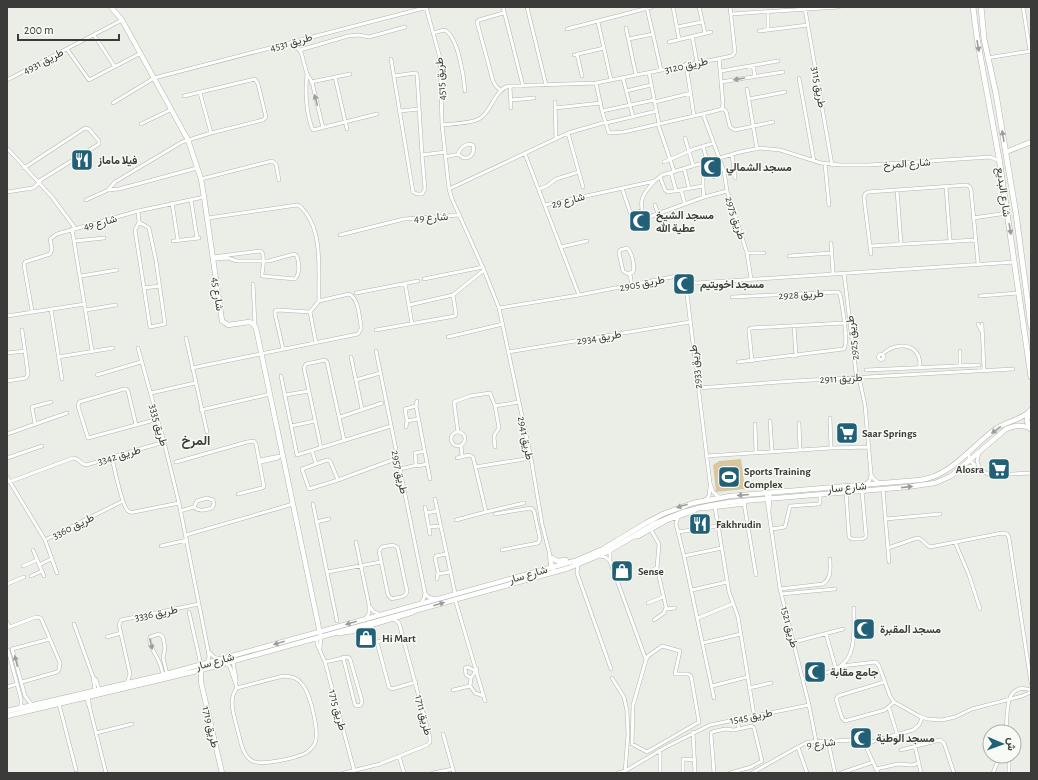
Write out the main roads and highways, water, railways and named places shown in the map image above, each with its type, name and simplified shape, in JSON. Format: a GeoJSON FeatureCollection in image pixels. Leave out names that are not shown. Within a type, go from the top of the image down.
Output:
{"type":"FeatureCollection","features":[{"type":"Feature","properties":{"kind":"main road","name":"شارع البديع"},"geometry":{"type":"LineString","coordinates":[[973,7],[977,38],[1000,161],[1031,377]]}},
{"type":"Feature","properties":{"kind":"main road","name":"شارع البديع"},"geometry":{"type":"LineString","coordinates":[[981,7],[987,58],[996,94],[1016,214],[1031,327]]}},
{"type":"Feature","properties":{"kind":"main road"},"geometry":{"type":"LineString","coordinates":[[1030,411],[1026,421],[1030,429]]}},
{"type":"Feature","properties":{"kind":"place","name":"فيلا ماماز"},"geometry":{"type":"Point","coordinates":[82,160]}},
{"type":"Feature","properties":{"kind":"place","name":"مسجد الشمالي"},"geometry":{"type":"Point","coordinates":[711,167]}},
{"type":"Feature","properties":{"kind":"place","name":"مسجد الشيخ عطية الله"},"geometry":{"type":"Point","coordinates":[640,221]}},
{"type":"Feature","properties":{"kind":"place","name":"مسجد اخويتيم"},"geometry":{"type":"Point","coordinates":[684,284]}},
{"type":"Feature","properties":{"kind":"place","name":"Saar Springs"},"geometry":{"type":"Point","coordinates":[847,433]}},
{"type":"Feature","properties":{"kind":"place","name":"Alosra"},"geometry":{"type":"Point","coordinates":[999,469]}},
{"type":"Feature","properties":{"kind":"place","name":"Sports Training Complex"},"geometry":{"type":"Point","coordinates":[729,477]}},
{"type":"Feature","properties":{"kind":"place","name":"Fakhrudin"},"geometry":{"type":"Point","coordinates":[700,524]}},
{"type":"Feature","properties":{"kind":"place","name":"Sense"},"geometry":{"type":"Point","coordinates":[622,571]}},
{"type":"Feature","properties":{"kind":"place","name":"مسجد المقبرة"},"geometry":{"type":"Point","coordinates":[864,629]}},
{"type":"Feature","properties":{"kind":"place","name":"Hi Mart"},"geometry":{"type":"Point","coordinates":[366,638]}},
{"type":"Feature","properties":{"kind":"place","name":"جامع مقابة"},"geometry":{"type":"Point","coordinates":[815,672]}},
{"type":"Feature","properties":{"kind":"place","name":"مسجد الوطية"},"geometry":{"type":"Point","coordinates":[861,738]}},
{"type":"Feature","properties":{"kind":"district","name":"المرخ"},"geometry":{"type":"Point","coordinates":[196,440]}}]}
